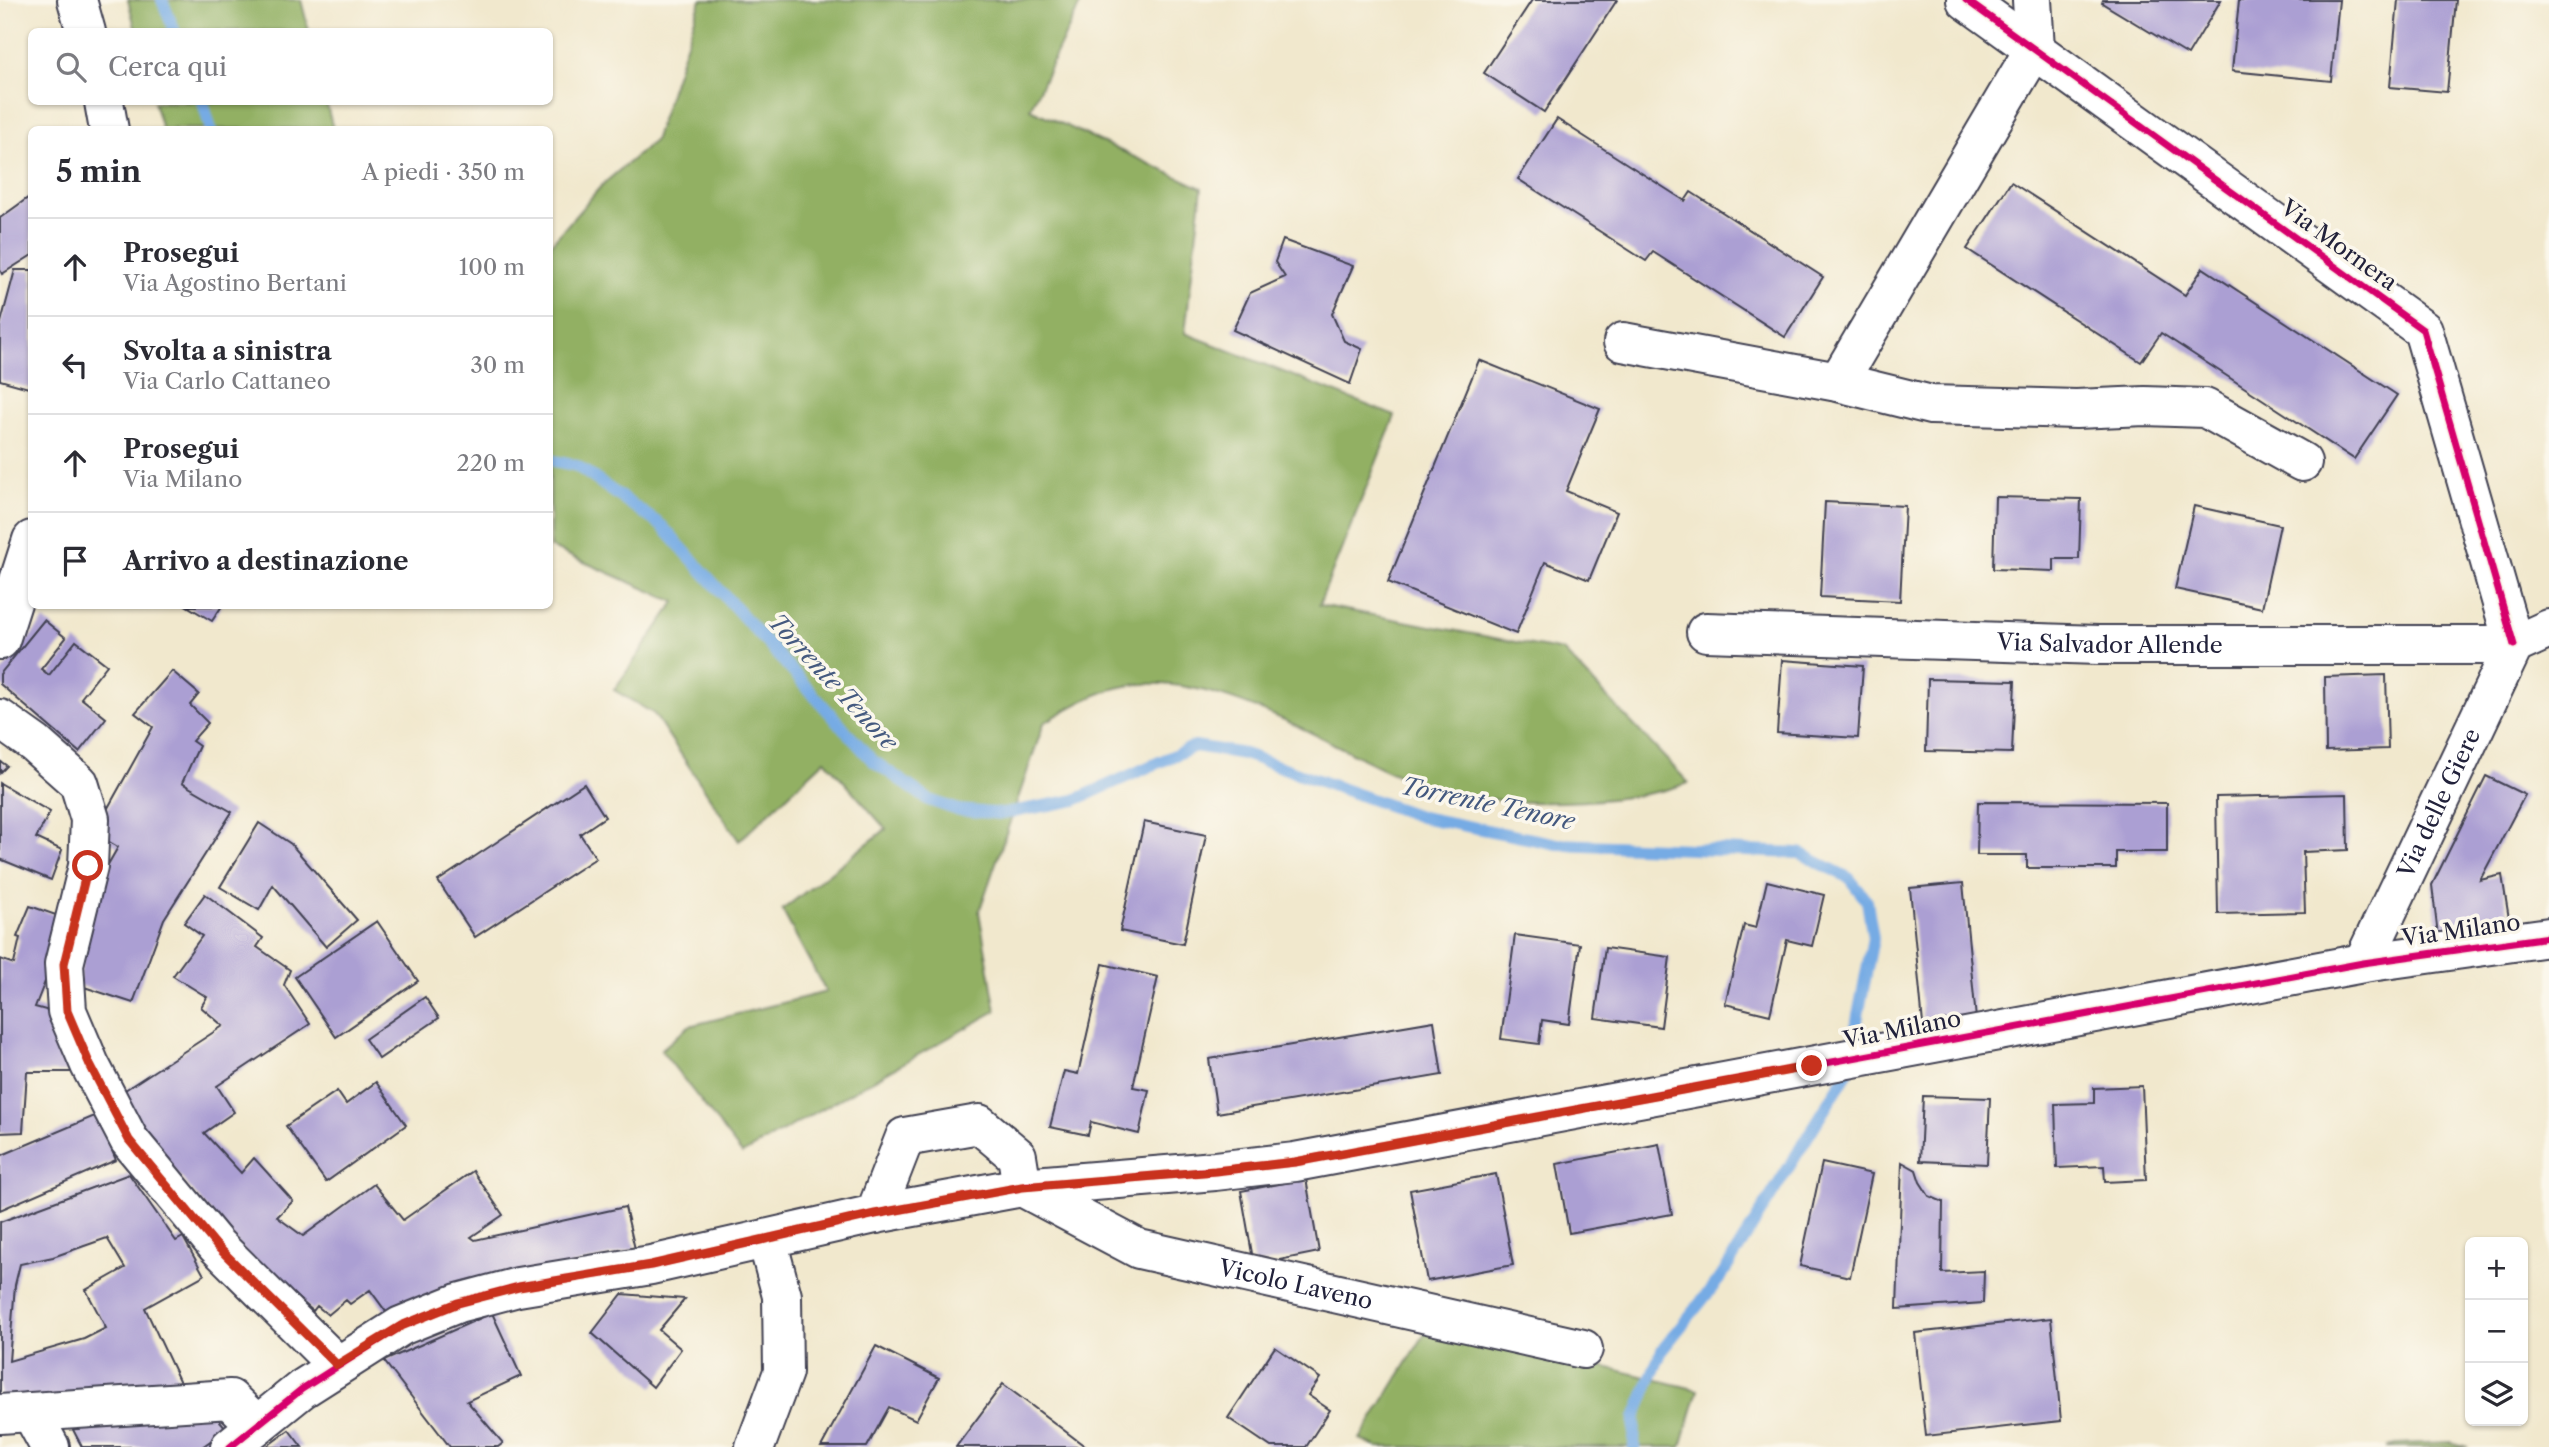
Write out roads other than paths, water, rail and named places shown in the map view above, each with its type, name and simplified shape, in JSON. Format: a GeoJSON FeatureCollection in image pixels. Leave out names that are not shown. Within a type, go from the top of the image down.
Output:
{"type":"FeatureCollection","features":[{"type":"Feature","properties":{"kind":"street"},"geometry":{"type":"LineString","coordinates":[[77,0],[85,28]]}},
{"type":"Feature","properties":{"kind":"street","name":"Via Mornera"},"geometry":{"type":"LineString","coordinates":[[1966,0],[2423,330],[2514,645]]}},
{"type":"Feature","properties":{"kind":"street"},"geometry":{"type":"LineString","coordinates":[[1838,382],[2035,48],[2032,0]]}},
{"type":"Feature","properties":{"kind":"street"},"geometry":{"type":"LineString","coordinates":[[105,105],[108,126]]}},
{"type":"Feature","properties":{"kind":"street"},"geometry":{"type":"LineString","coordinates":[[1623,342],[1838,382],[1931,405],[2076,409],[2206,408],[2302,462]]}},
{"type":"Feature","properties":{"kind":"street"},"geometry":{"type":"LineString","coordinates":[[0,640],[28,552]]}},
{"type":"Feature","properties":{"kind":"street"},"geometry":{"type":"LineString","coordinates":[[2514,645],[2549,629]]}},
{"type":"Feature","properties":{"kind":"street","name":"Via Salvador Allende"},"geometry":{"type":"LineString","coordinates":[[1706,632],[2098,645],[2514,645]]}},
{"type":"Feature","properties":{"kind":"street","name":"Via delle Giere"},"geometry":{"type":"LineString","coordinates":[[2363,963],[2514,645]]}},
{"type":"Feature","properties":{"kind":"street"},"geometry":{"type":"LineString","coordinates":[[0,719],[35,744],[79,783],[90,820],[88,866],[64,964],[67,1011],[129,1140],[216,1245],[337,1365]]}},
{"type":"Feature","properties":{"kind":"street","name":"Via Milano"},"geometry":{"type":"LineString","coordinates":[[243,1436],[302,1389],[401,1326],[458,1303],[519,1287],[651,1265],[875,1214],[1022,1187],[1295,1162],[2363,963],[2549,937]]}},
{"type":"Feature","properties":{"kind":"street"},"geometry":{"type":"LineString","coordinates":[[875,1214],[905,1137],[979,1124],[1017,1156],[1022,1187]]}},
{"type":"Feature","properties":{"kind":"street","name":"Vicolo Laveno"},"geometry":{"type":"LineString","coordinates":[[1022,1187],[1139,1249],[1583,1349]]}},
{"type":"Feature","properties":{"kind":"street"},"geometry":{"type":"LineString","coordinates":[[755,1447],[783,1372],[782,1296],[767,1240]]}},
{"type":"Feature","properties":{"kind":"street"},"geometry":{"type":"LineString","coordinates":[[16,1413],[230,1399],[243,1436]]}},
{"type":"Feature","properties":{"kind":"street"},"geometry":{"type":"LineString","coordinates":[[16,1413],[50,1447]]}},
{"type":"Feature","properties":{"kind":"waterway","name":"Torrente Tenore"},"geometry":{"type":"LineString","coordinates":[[162,0],[173,28]]}},
{"type":"Feature","properties":{"kind":"waterway","name":"Torrente Tenore"},"geometry":{"type":"LineString","coordinates":[[204,105],[210,126]]}},
{"type":"Feature","properties":{"kind":"waterway","name":"Torrente Tenore"},"geometry":{"type":"LineString","coordinates":[[553,461],[577,466],[662,526],[872,760],[929,800],[958,810],[1002,814],[1075,800],[1195,746],[1244,754],[1421,817],[1557,844],[1800,853],[1849,878],[1867,901],[1873,938],[1847,1073],[1721,1277],[1662,1350],[1635,1418],[1634,1447]]}}]}
